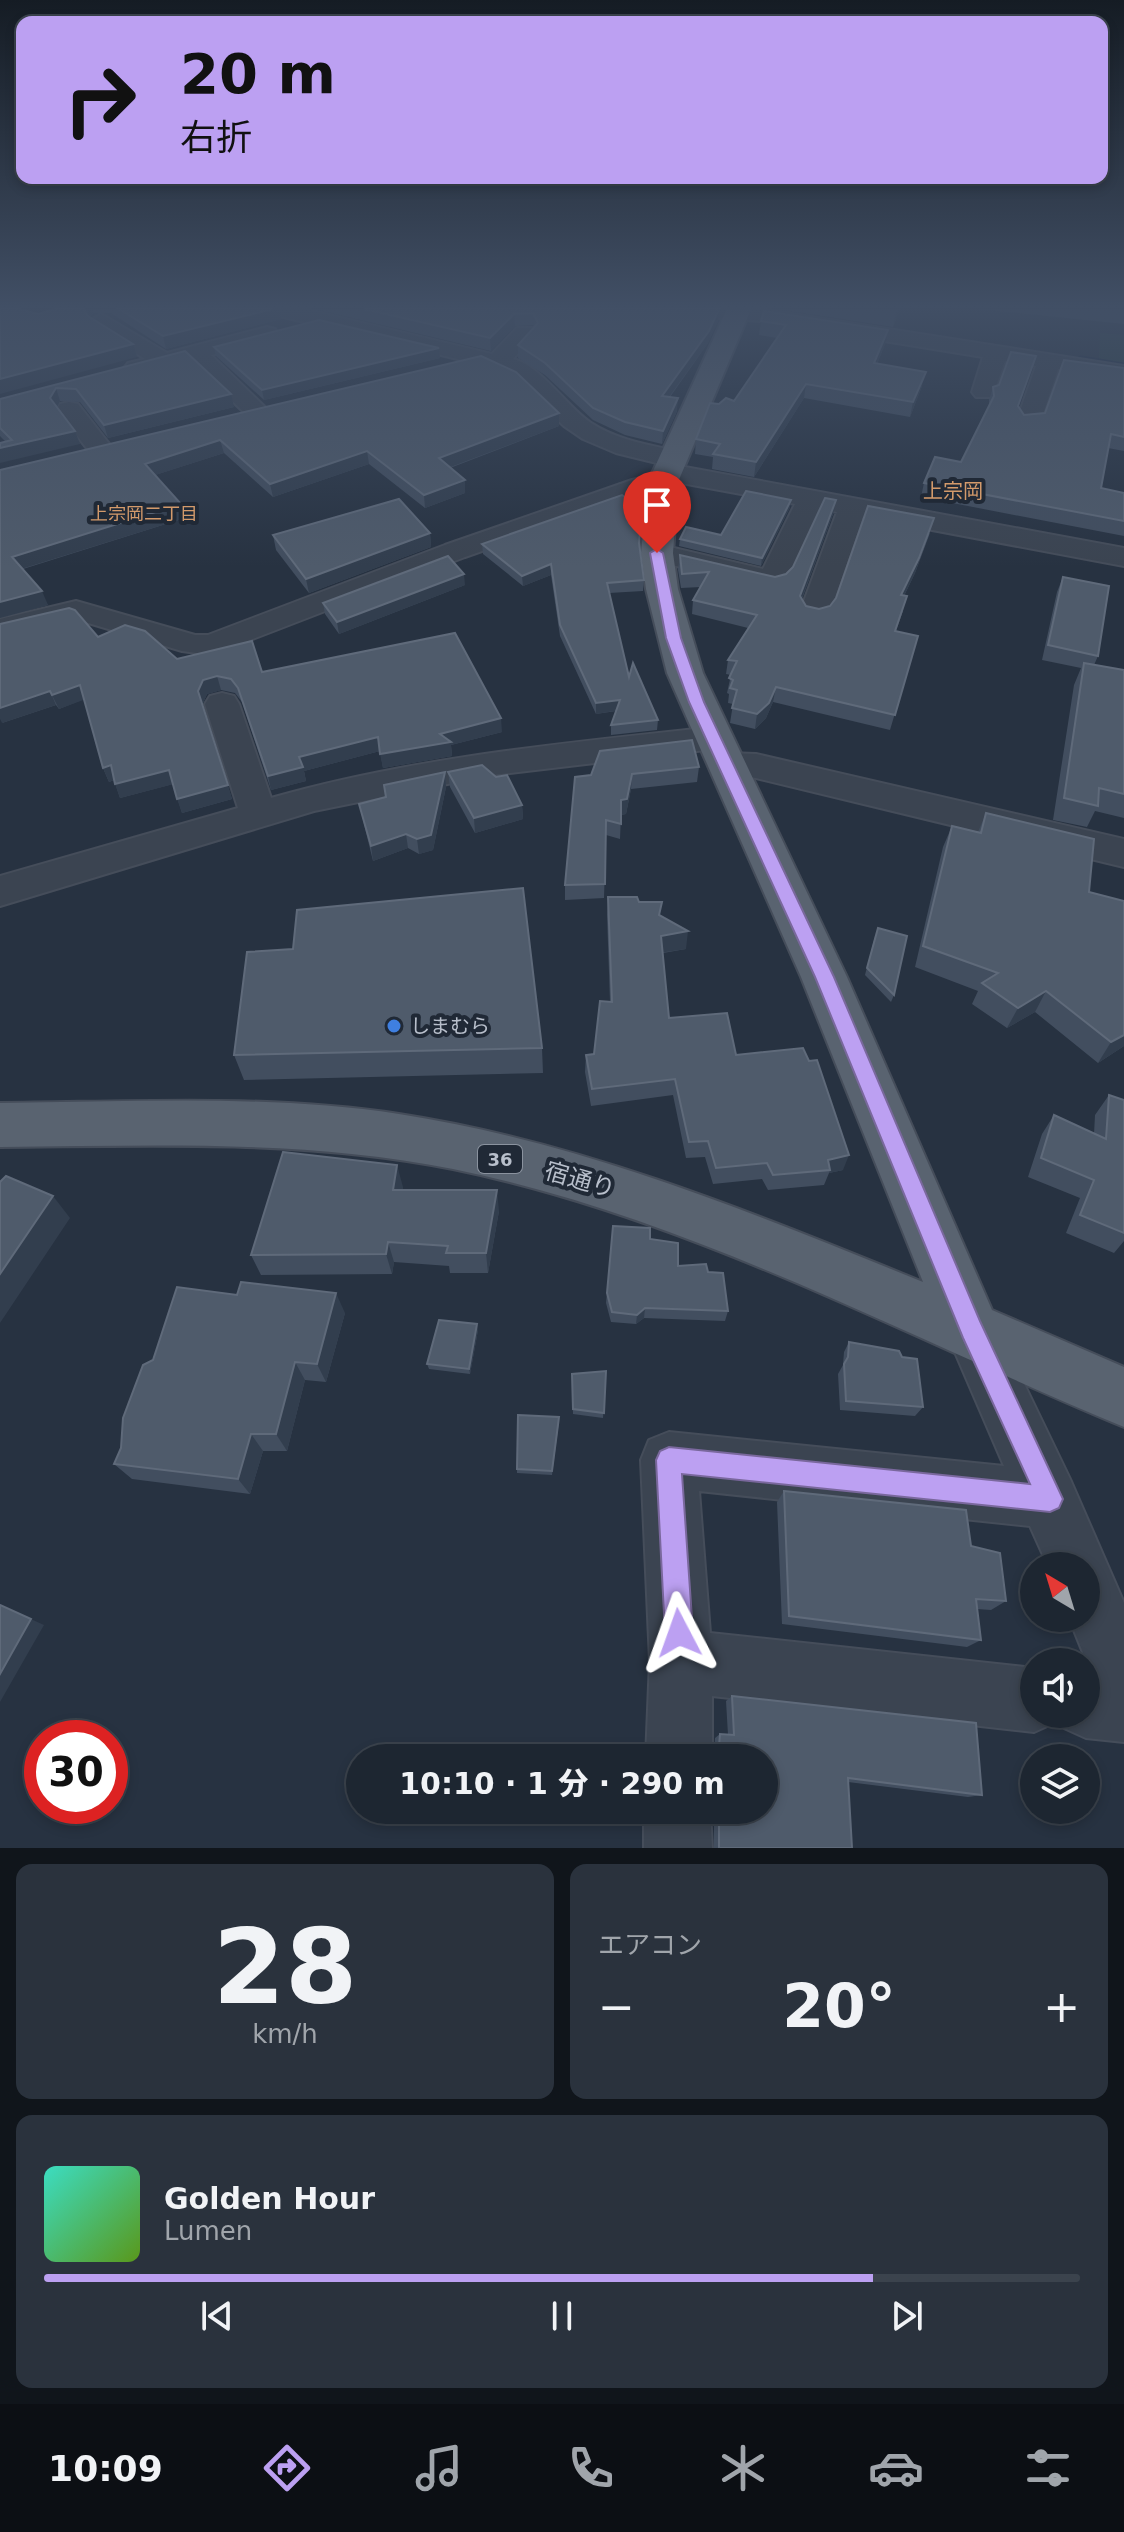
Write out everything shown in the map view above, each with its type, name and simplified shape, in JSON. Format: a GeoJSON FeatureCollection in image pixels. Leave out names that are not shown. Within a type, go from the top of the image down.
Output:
{"type":"FeatureCollection","features":[{"type":"Feature","properties":{"kind":"main road"},"geometry":{"type":"LineString","coordinates":[[700,395],[667,471],[657,553],[673,638],[685,673],[824,977],[971,1329]]}},
{"type":"Feature","properties":{"kind":"main road","name":"宿通り"},"geometry":{"type":"LineString","coordinates":[[0,1125],[301,1127],[452,1146],[567,1175],[680,1211],[971,1329],[1124,1397]]}},
{"type":"Feature","properties":{"kind":"street"},"geometry":{"type":"LineString","coordinates":[[69,395],[101,450]]}},
{"type":"Feature","properties":{"kind":"street"},"geometry":{"type":"LineString","coordinates":[[240,395],[257,411]]}},
{"type":"Feature","properties":{"kind":"street"},"geometry":{"type":"LineString","coordinates":[[548,395],[583,430],[639,452],[667,471],[1124,557]]}},
{"type":"Feature","properties":{"kind":"street"},"geometry":{"type":"LineString","coordinates":[[1029,420],[1037,395]]}},
{"type":"Feature","properties":{"kind":"street"},"geometry":{"type":"LineString","coordinates":[[226,419],[287,404]]}},
{"type":"Feature","properties":{"kind":"street"},"geometry":{"type":"LineString","coordinates":[[71,457],[127,443]]}},
{"type":"Feature","properties":{"kind":"street"},"geometry":{"type":"LineString","coordinates":[[0,628],[76,610],[193,644],[211,645],[455,551],[641,486],[667,471]]}},
{"type":"Feature","properties":{"kind":"street"},"geometry":{"type":"LineString","coordinates":[[657,553],[773,580],[811,498]]}},
{"type":"Feature","properties":{"kind":"street"},"geometry":{"type":"LineString","coordinates":[[815,612],[853,507]]}},
{"type":"Feature","properties":{"kind":"street"},"geometry":{"type":"LineString","coordinates":[[222,704],[258,813]]}},
{"type":"Feature","properties":{"kind":"street"},"geometry":{"type":"LineString","coordinates":[[0,891],[258,813],[312,799],[492,763],[721,752],[756,766],[1124,853]]}},
{"type":"Feature","properties":{"kind":"street"},"geometry":{"type":"LineString","coordinates":[[971,1329],[1072,1552]]}},
{"type":"Feature","properties":{"kind":"street"},"geometry":{"type":"LineString","coordinates":[[679,1744],[681,1661],[669,1460],[1050,1499]]}},
{"type":"Feature","properties":{"kind":"street"},"geometry":{"type":"LineString","coordinates":[[1100,1619],[1124,1677]]}},
{"type":"Feature","properties":{"kind":"street"},"geometry":{"type":"LineString","coordinates":[[681,1661],[1020,1698]]}},
{"type":"Feature","properties":{"kind":"street"},"geometry":{"type":"LineString","coordinates":[[1100,1707],[1124,1710]]}},
{"type":"Feature","properties":{"kind":"street"},"geometry":{"type":"LineString","coordinates":[[677,1824],[678,1848]]}},
{"type":"Feature","properties":{"kind":"building"},"geometry":{"type":"Polygon","coordinates":[[[14,395],[52,395],[50,398],[75,431],[0,448],[0,443],[12,440],[0,428],[0,399],[14,395]]]}},
{"type":"Feature","properties":{"kind":"building"},"geometry":{"type":"Polygon","coordinates":[[[81,395],[226,395],[104,425],[81,395]]]}},
{"type":"Feature","properties":{"kind":"building"},"geometry":{"type":"Polygon","coordinates":[[[315,395],[540,395],[559,413],[439,458],[465,480],[424,495],[367,451],[270,484],[220,440],[145,464],[181,504],[12,557],[42,591],[0,602],[0,470],[315,395]]]}},
{"type":"Feature","properties":{"kind":"building"},"geometry":{"type":"Polygon","coordinates":[[[579,395],[678,398],[663,431],[625,422],[593,408],[579,395]]]}},
{"type":"Feature","properties":{"kind":"building"},"geometry":{"type":"Polygon","coordinates":[[[738,395],[799,395],[756,462],[713,454],[720,444],[696,439],[710,403],[719,404],[726,398],[734,401],[738,395]]]}},
{"type":"Feature","properties":{"kind":"building"},"geometry":{"type":"Polygon","coordinates":[[[873,395],[916,395],[913,402],[873,395]]]}},
{"type":"Feature","properties":{"kind":"building"},"geometry":{"type":"Polygon","coordinates":[[[1022,395],[1018,406],[1024,415],[1045,413],[1051,395],[1124,395],[1124,437],[1111,434],[1101,488],[1124,493],[1124,521],[924,483],[935,457],[961,462],[994,396],[1022,395]]]}},
{"type":"Feature","properties":{"kind":"building"},"geometry":{"type":"Polygon","coordinates":[[[746,491],[791,500],[762,558],[680,539],[686,527],[721,535],[746,491]]]}},
{"type":"Feature","properties":{"kind":"building"},"geometry":{"type":"Polygon","coordinates":[[[622,495],[642,510],[639,543],[644,580],[607,583],[629,677],[633,663],[658,720],[611,725],[620,700],[596,703],[560,625],[551,564],[522,576],[482,544],[622,495]]]}},
{"type":"Feature","properties":{"kind":"building"},"geometry":{"type":"Polygon","coordinates":[[[825,498],[836,500],[800,596],[806,606],[819,609],[830,606],[836,598],[868,506],[934,518],[901,595],[907,596],[895,631],[918,636],[895,715],[776,687],[769,703],[757,714],[732,708],[737,690],[730,688],[733,680],[729,678],[737,661],[728,660],[757,615],[693,600],[709,572],[682,574],[680,555],[775,577],[786,574],[793,567],[825,498]]]}},
{"type":"Feature","properties":{"kind":"building"},"geometry":{"type":"Polygon","coordinates":[[[399,499],[430,533],[306,579],[273,535],[399,499]]]}},
{"type":"Feature","properties":{"kind":"building"},"geometry":{"type":"Polygon","coordinates":[[[448,556],[464,574],[337,622],[323,603],[448,556]]]}},
{"type":"Feature","properties":{"kind":"building"},"geometry":{"type":"Polygon","coordinates":[[[1063,577],[1109,586],[1098,656],[1048,645],[1063,577]]]}},
{"type":"Feature","properties":{"kind":"building"},"geometry":{"type":"Polygon","coordinates":[[[69,608],[75,610],[98,637],[125,625],[145,631],[177,659],[252,641],[262,672],[455,633],[501,718],[440,734],[451,742],[380,754],[378,737],[299,757],[303,767],[268,776],[238,688],[231,679],[217,676],[203,680],[198,691],[228,785],[177,799],[169,770],[115,784],[111,765],[103,768],[80,685],[52,695],[50,691],[0,708],[0,624],[69,608]]]}},
{"type":"Feature","properties":{"kind":"building"},"geometry":{"type":"Polygon","coordinates":[[[1084,663],[1124,670],[1124,794],[1099,788],[1098,806],[1064,798],[1084,663]]]}},
{"type":"Feature","properties":{"kind":"building"},"geometry":{"type":"Polygon","coordinates":[[[692,740],[699,767],[632,774],[627,799],[621,800],[621,824],[606,820],[605,884],[565,885],[575,777],[591,775],[600,751],[692,740]]]}},
{"type":"Feature","properties":{"kind":"building"},"geometry":{"type":"Polygon","coordinates":[[[482,765],[496,777],[507,775],[522,805],[474,818],[448,772],[482,765]]]}},
{"type":"Feature","properties":{"kind":"building"},"geometry":{"type":"Polygon","coordinates":[[[445,772],[431,835],[417,839],[406,834],[371,846],[359,804],[386,797],[384,785],[445,772]]]}},
{"type":"Feature","properties":{"kind":"building"},"geometry":{"type":"Polygon","coordinates":[[[986,813],[1094,839],[1089,892],[1124,901],[1124,1035],[1111,1042],[1046,991],[1018,1008],[982,983],[998,973],[923,946],[952,826],[981,833],[986,813]]]}},
{"type":"Feature","properties":{"kind":"building","name":"しまむら"},"geometry":{"type":"Polygon","coordinates":[[[523,888],[542,1048],[234,1055],[247,952],[293,949],[297,910],[523,888]]]}},
{"type":"Feature","properties":{"kind":"building"},"geometry":{"type":"Polygon","coordinates":[[[608,897],[637,897],[639,902],[662,902],[659,915],[688,931],[661,936],[669,1018],[727,1013],[736,1055],[803,1048],[809,1061],[817,1060],[849,1155],[828,1160],[830,1170],[773,1175],[767,1163],[716,1168],[708,1141],[689,1142],[675,1079],[592,1089],[586,1055],[594,1054],[600,1001],[612,1002],[608,897]]]}},
{"type":"Feature","properties":{"kind":"building"},"geometry":{"type":"Polygon","coordinates":[[[878,928],[907,936],[894,995],[867,968],[878,928]]]}},
{"type":"Feature","properties":{"kind":"building"},"geometry":{"type":"Polygon","coordinates":[[[1109,1095],[1124,1100],[1124,1233],[1080,1215],[1094,1180],[1041,1158],[1054,1115],[1106,1139],[1109,1095]]]}},
{"type":"Feature","properties":{"kind":"building"},"geometry":{"type":"Polygon","coordinates":[[[283,1152],[397,1165],[393,1190],[497,1190],[486,1253],[446,1253],[448,1246],[388,1242],[386,1254],[251,1255],[283,1152]]]}},
{"type":"Feature","properties":{"kind":"building"},"geometry":{"type":"Polygon","coordinates":[[[6,1176],[53,1196],[0,1274],[0,1182],[6,1176]]]}},
{"type":"Feature","properties":{"kind":"building"},"geometry":{"type":"Polygon","coordinates":[[[613,1226],[650,1228],[650,1239],[678,1243],[678,1266],[706,1264],[708,1272],[723,1273],[728,1311],[645,1308],[637,1315],[612,1312],[607,1293],[613,1226]]]}},
{"type":"Feature","properties":{"kind":"building"},"geometry":{"type":"Polygon","coordinates":[[[241,1282],[336,1293],[317,1364],[295,1362],[276,1434],[251,1434],[238,1479],[114,1464],[121,1448],[123,1418],[143,1365],[153,1360],[177,1287],[237,1295],[241,1282]]]}},
{"type":"Feature","properties":{"kind":"building"},"geometry":{"type":"Polygon","coordinates":[[[439,1320],[477,1324],[469,1369],[427,1364],[439,1320]]]}},
{"type":"Feature","properties":{"kind":"building"},"geometry":{"type":"Polygon","coordinates":[[[849,1342],[899,1351],[902,1357],[917,1359],[923,1407],[846,1401],[844,1364],[849,1342]]]}},
{"type":"Feature","properties":{"kind":"building"},"geometry":{"type":"Polygon","coordinates":[[[606,1371],[604,1413],[573,1409],[572,1374],[606,1371]]]}},
{"type":"Feature","properties":{"kind":"building"},"geometry":{"type":"Polygon","coordinates":[[[518,1415],[559,1417],[552,1471],[517,1469],[518,1415]]]}},
{"type":"Feature","properties":{"kind":"building"},"geometry":{"type":"Polygon","coordinates":[[[784,1491],[966,1510],[971,1546],[1000,1553],[1006,1601],[976,1599],[981,1640],[789,1616],[784,1491]]]}},
{"type":"Feature","properties":{"kind":"building"},"geometry":{"type":"Polygon","coordinates":[[[0,1605],[31,1619],[0,1674],[0,1605]]]}},
{"type":"Feature","properties":{"kind":"building"},"geometry":{"type":"Polygon","coordinates":[[[732,1696],[976,1723],[982,1795],[848,1778],[852,1848],[719,1848],[719,1824],[778,1824],[778,1744],[719,1744],[720,1734],[734,1735],[732,1696]]]}},
{"type":"Feature","properties":{"kind":"place","name":"しまむら"},"geometry":{"type":"Point","coordinates":[394,1026]}},
{"type":"Feature","properties":{"kind":"district","name":"上宗岡"},"geometry":{"type":"Point","coordinates":[953,491]}},
{"type":"Feature","properties":{"kind":"district","name":"上宗岡二丁目"},"geometry":{"type":"Point","coordinates":[144,513]}},
{"type":"Feature","properties":{"kind":"route"},"geometry":{"type":"LineString","coordinates":[[657,553],[673,638],[697,702],[824,977],[971,1329],[1050,1499],[669,1460],[679,1633]]}}]}
